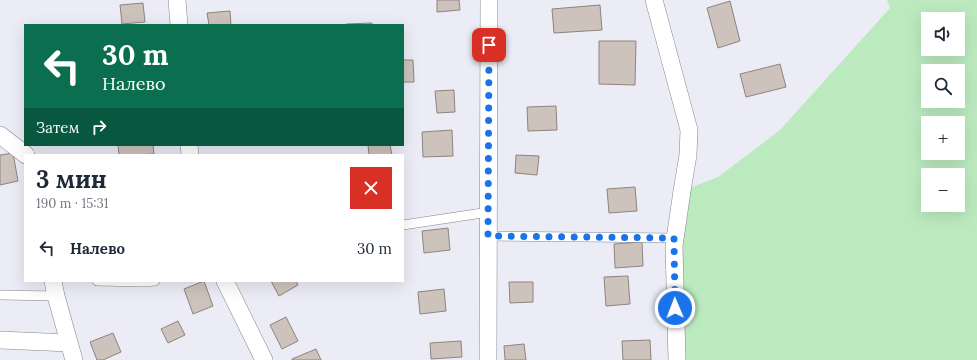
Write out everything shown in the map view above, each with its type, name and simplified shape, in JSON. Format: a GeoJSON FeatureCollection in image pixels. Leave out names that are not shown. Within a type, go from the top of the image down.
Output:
{"type":"FeatureCollection","features":[{"type":"Feature","properties":{"kind":"street"},"geometry":{"type":"LineString","coordinates":[[177,0],[179,24]]}},
{"type":"Feature","properties":{"kind":"street"},"geometry":{"type":"LineString","coordinates":[[488,360],[489,0]]}},
{"type":"Feature","properties":{"kind":"street"},"geometry":{"type":"LineString","coordinates":[[654,0],[689,130],[688,155],[674,238],[677,360]]}},
{"type":"Feature","properties":{"kind":"street"},"geometry":{"type":"LineString","coordinates":[[0,135],[25,154]]}},
{"type":"Feature","properties":{"kind":"street"},"geometry":{"type":"LineString","coordinates":[[225,282],[264,360]]}},
{"type":"Feature","properties":{"kind":"street"},"geometry":{"type":"LineString","coordinates":[[54,289],[74,360]]}},
{"type":"Feature","properties":{"kind":"street"},"geometry":{"type":"LineString","coordinates":[[0,340],[69,343]]}},
{"type":"Feature","properties":{"kind":"lane"},"geometry":{"type":"LineString","coordinates":[[404,225],[489,212]]}},
{"type":"Feature","properties":{"kind":"lane"},"geometry":{"type":"LineString","coordinates":[[488,236],[674,238]]}},
{"type":"Feature","properties":{"kind":"lane"},"geometry":{"type":"LineString","coordinates":[[0,295],[54,289]]}},
{"type":"Feature","properties":{"kind":"green space"},"geometry":{"type":"Polygon","coordinates":[[[887,0],[977,0],[977,360],[677,360],[682,191],[718,177],[780,130],[890,8],[887,0]]]}},
{"type":"Feature","properties":{"kind":"building"},"geometry":{"type":"Polygon","coordinates":[[[437,0],[459,0],[460,10],[437,12],[437,0]]]}},
{"type":"Feature","properties":{"kind":"building"},"geometry":{"type":"Polygon","coordinates":[[[730,1],[740,41],[718,48],[707,8],[730,1]]]}},
{"type":"Feature","properties":{"kind":"building"},"geometry":{"type":"Polygon","coordinates":[[[143,3],[145,22],[122,24],[120,5],[143,3]]]}},
{"type":"Feature","properties":{"kind":"building"},"geometry":{"type":"Polygon","coordinates":[[[600,5],[602,30],[554,33],[552,9],[600,5]]]}},
{"type":"Feature","properties":{"kind":"building"},"geometry":{"type":"Polygon","coordinates":[[[230,11],[231,24],[209,24],[207,13],[230,11]]]}},
{"type":"Feature","properties":{"kind":"building"},"geometry":{"type":"Polygon","coordinates":[[[372,23],[372,24],[346,24],[372,23]]]}},
{"type":"Feature","properties":{"kind":"building"},"geometry":{"type":"Polygon","coordinates":[[[599,41],[636,41],[635,85],[599,84],[599,41]]]}},
{"type":"Feature","properties":{"kind":"building"},"geometry":{"type":"Polygon","coordinates":[[[404,60],[413,60],[414,82],[404,82],[404,60]]]}},
{"type":"Feature","properties":{"kind":"building"},"geometry":{"type":"Polygon","coordinates":[[[780,64],[786,87],[746,97],[740,74],[780,64]]]}},
{"type":"Feature","properties":{"kind":"building"},"geometry":{"type":"Polygon","coordinates":[[[454,90],[455,112],[437,113],[435,91],[454,90]]]}},
{"type":"Feature","properties":{"kind":"building"},"geometry":{"type":"Polygon","coordinates":[[[556,106],[557,130],[528,131],[527,107],[556,106]]]}},
{"type":"Feature","properties":{"kind":"building"},"geometry":{"type":"Polygon","coordinates":[[[452,130],[453,156],[423,157],[422,132],[452,130]]]}},
{"type":"Feature","properties":{"kind":"building"},"geometry":{"type":"Polygon","coordinates":[[[118,146],[153,146],[154,154],[119,154],[118,146]]]}},
{"type":"Feature","properties":{"kind":"building"},"geometry":{"type":"Polygon","coordinates":[[[368,146],[390,146],[392,154],[369,154],[368,146]]]}},
{"type":"Feature","properties":{"kind":"building"},"geometry":{"type":"Polygon","coordinates":[[[13,153],[18,181],[0,185],[0,155],[13,153]]]}},
{"type":"Feature","properties":{"kind":"building"},"geometry":{"type":"Polygon","coordinates":[[[516,155],[539,156],[537,175],[515,173],[516,155]]]}},
{"type":"Feature","properties":{"kind":"building"},"geometry":{"type":"Polygon","coordinates":[[[635,187],[637,211],[609,213],[607,189],[635,187]]]}},
{"type":"Feature","properties":{"kind":"building"},"geometry":{"type":"Polygon","coordinates":[[[448,228],[450,250],[424,253],[422,231],[448,228]]]}},
{"type":"Feature","properties":{"kind":"building"},"geometry":{"type":"Polygon","coordinates":[[[642,242],[643,266],[615,268],[614,244],[642,242]]]}},
{"type":"Feature","properties":{"kind":"building"},"geometry":{"type":"Polygon","coordinates":[[[628,276],[630,304],[606,306],[604,277],[628,276]]]}},
{"type":"Feature","properties":{"kind":"building"},"geometry":{"type":"Polygon","coordinates":[[[204,282],[213,306],[193,314],[184,289],[204,282]]]}},
{"type":"Feature","properties":{"kind":"building"},"geometry":{"type":"Polygon","coordinates":[[[272,282],[296,282],[298,285],[279,296],[272,282]]]}},
{"type":"Feature","properties":{"kind":"building"},"geometry":{"type":"Polygon","coordinates":[[[509,282],[533,282],[533,302],[510,303],[509,282]]]}},
{"type":"Feature","properties":{"kind":"building"},"geometry":{"type":"Polygon","coordinates":[[[444,289],[446,311],[420,314],[418,292],[444,289]]]}},
{"type":"Feature","properties":{"kind":"building"},"geometry":{"type":"Polygon","coordinates":[[[286,317],[298,341],[282,349],[270,325],[286,317]]]}},
{"type":"Feature","properties":{"kind":"building"},"geometry":{"type":"Polygon","coordinates":[[[178,321],[185,335],[168,343],[161,329],[178,321]]]}},
{"type":"Feature","properties":{"kind":"building"},"geometry":{"type":"Polygon","coordinates":[[[113,333],[121,352],[103,360],[97,360],[90,342],[113,333]]]}},
{"type":"Feature","properties":{"kind":"building"},"geometry":{"type":"Polygon","coordinates":[[[650,340],[651,360],[623,360],[622,341],[650,340]]]}},
{"type":"Feature","properties":{"kind":"building"},"geometry":{"type":"Polygon","coordinates":[[[461,341],[462,357],[431,359],[430,343],[461,341]]]}},
{"type":"Feature","properties":{"kind":"building"},"geometry":{"type":"Polygon","coordinates":[[[524,344],[526,360],[505,360],[504,346],[524,344]]]}},
{"type":"Feature","properties":{"kind":"building"},"geometry":{"type":"Polygon","coordinates":[[[316,349],[321,360],[292,360],[292,359],[316,349]]]}},
{"type":"Feature","properties":{"kind":"route"},"geometry":{"type":"LineString","coordinates":[[489,45],[488,236],[674,238],[675,308]]}}]}
